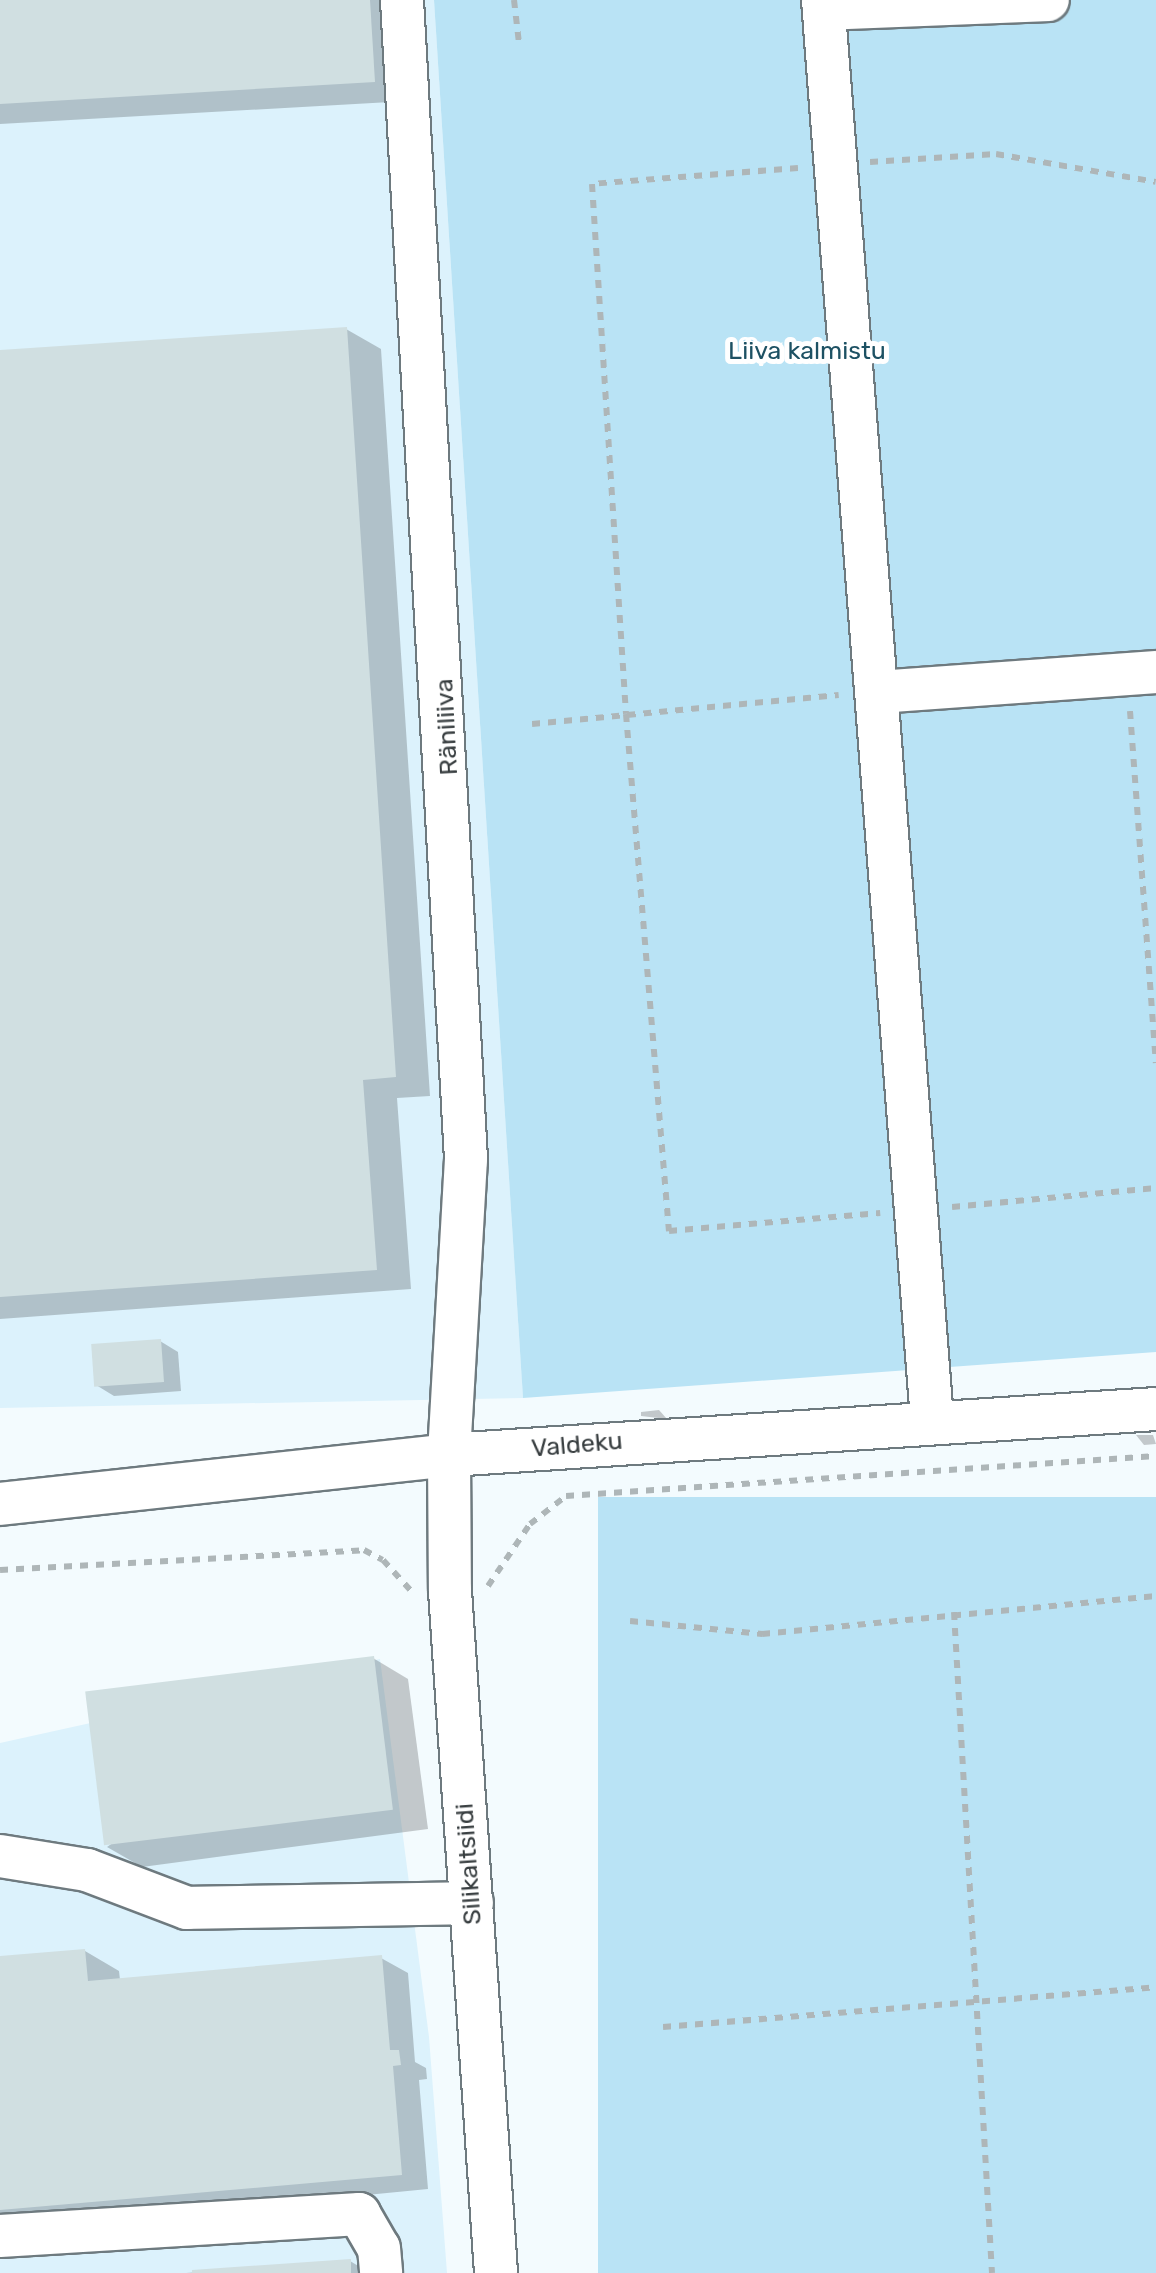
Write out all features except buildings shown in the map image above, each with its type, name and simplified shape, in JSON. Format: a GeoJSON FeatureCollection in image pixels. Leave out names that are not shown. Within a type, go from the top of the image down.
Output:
{"type":"FeatureCollection","features":[{"type":"Feature","properties":{"kind":"street","name":"Räniliiva"},"geometry":{"type":"LineString","coordinates":[[402,0],[466,1159],[449,1455]]}},
{"type":"Feature","properties":{"kind":"street"},"geometry":{"type":"LineString","coordinates":[[932,1421],[920,1210],[823,5],[1048,0]]}},
{"type":"Feature","properties":{"kind":"street"},"geometry":{"type":"LineString","coordinates":[[878,692],[1141,673]]}},
{"type":"Feature","properties":{"kind":"street","name":"Valdeku"},"geometry":{"type":"LineString","coordinates":[[0,1504],[449,1455],[1156,1409]]}},
{"type":"Feature","properties":{"kind":"street","name":"Silikaltsiidi"},"geometry":{"type":"LineString","coordinates":[[449,1455],[450,1591],[496,2273]]}},
{"type":"Feature","properties":{"kind":"street"},"geometry":{"type":"LineString","coordinates":[[0,1856],[87,1870],[187,1908],[472,1904]]}},
{"type":"Feature","properties":{"kind":"street"},"geometry":{"type":"LineString","coordinates":[[0,2236],[359,2214],[379,2248],[381,2273]]}},
{"type":"Feature","properties":{"kind":"path"},"geometry":{"type":"LineString","coordinates":[[514,0],[519,43]]}},
{"type":"Feature","properties":{"kind":"path"},"geometry":{"type":"LineString","coordinates":[[1156,182],[996,154],[592,184],[626,714],[669,1231],[1156,1188]]}},
{"type":"Feature","properties":{"kind":"path"},"geometry":{"type":"LineString","coordinates":[[1141,673],[1156,1062]]}},
{"type":"Feature","properties":{"kind":"path"},"geometry":{"type":"LineString","coordinates":[[532,724],[878,692]]}},
{"type":"Feature","properties":{"kind":"path"},"geometry":{"type":"LineString","coordinates":[[472,1590],[500,1578],[530,1524],[566,1496],[1156,1456]]}},
{"type":"Feature","properties":{"kind":"path"},"geometry":{"type":"LineString","coordinates":[[0,1570],[364,1550],[384,1560],[414,1593],[425,1593]]}},
{"type":"Feature","properties":{"kind":"path"},"geometry":{"type":"LineString","coordinates":[[630,1620],[762,1634],[954,1612],[1156,1596]]}},
{"type":"Feature","properties":{"kind":"path"},"geometry":{"type":"LineString","coordinates":[[954,1612],[973,2002],[992,2273]]}},
{"type":"Feature","properties":{"kind":"path"},"geometry":{"type":"LineString","coordinates":[[663,2027],[1156,1987]]}},
{"type":"Feature","properties":{"kind":"shaded area"},"geometry":{"type":"Polygon","coordinates":[[[0,0],[434,0],[523,1398],[0,1408],[0,0]]]}},
{"type":"Feature","properties":{"kind":"shaded area"},"geometry":{"type":"Polygon","coordinates":[[[380,1659],[429,2037],[447,2273],[0,2273],[0,1743],[380,1659]]]}},
{"type":"Feature","properties":{"kind":"green space","name":"Liiva kalmistu"},"geometry":{"type":"Polygon","coordinates":[[[434,0],[1156,0],[1156,1352],[523,1398],[434,0]]]}},
{"type":"Feature","properties":{"kind":"green space"},"geometry":{"type":"Polygon","coordinates":[[[598,1497],[1156,1497],[1156,2273],[598,2273],[598,1497]]]}}]}
